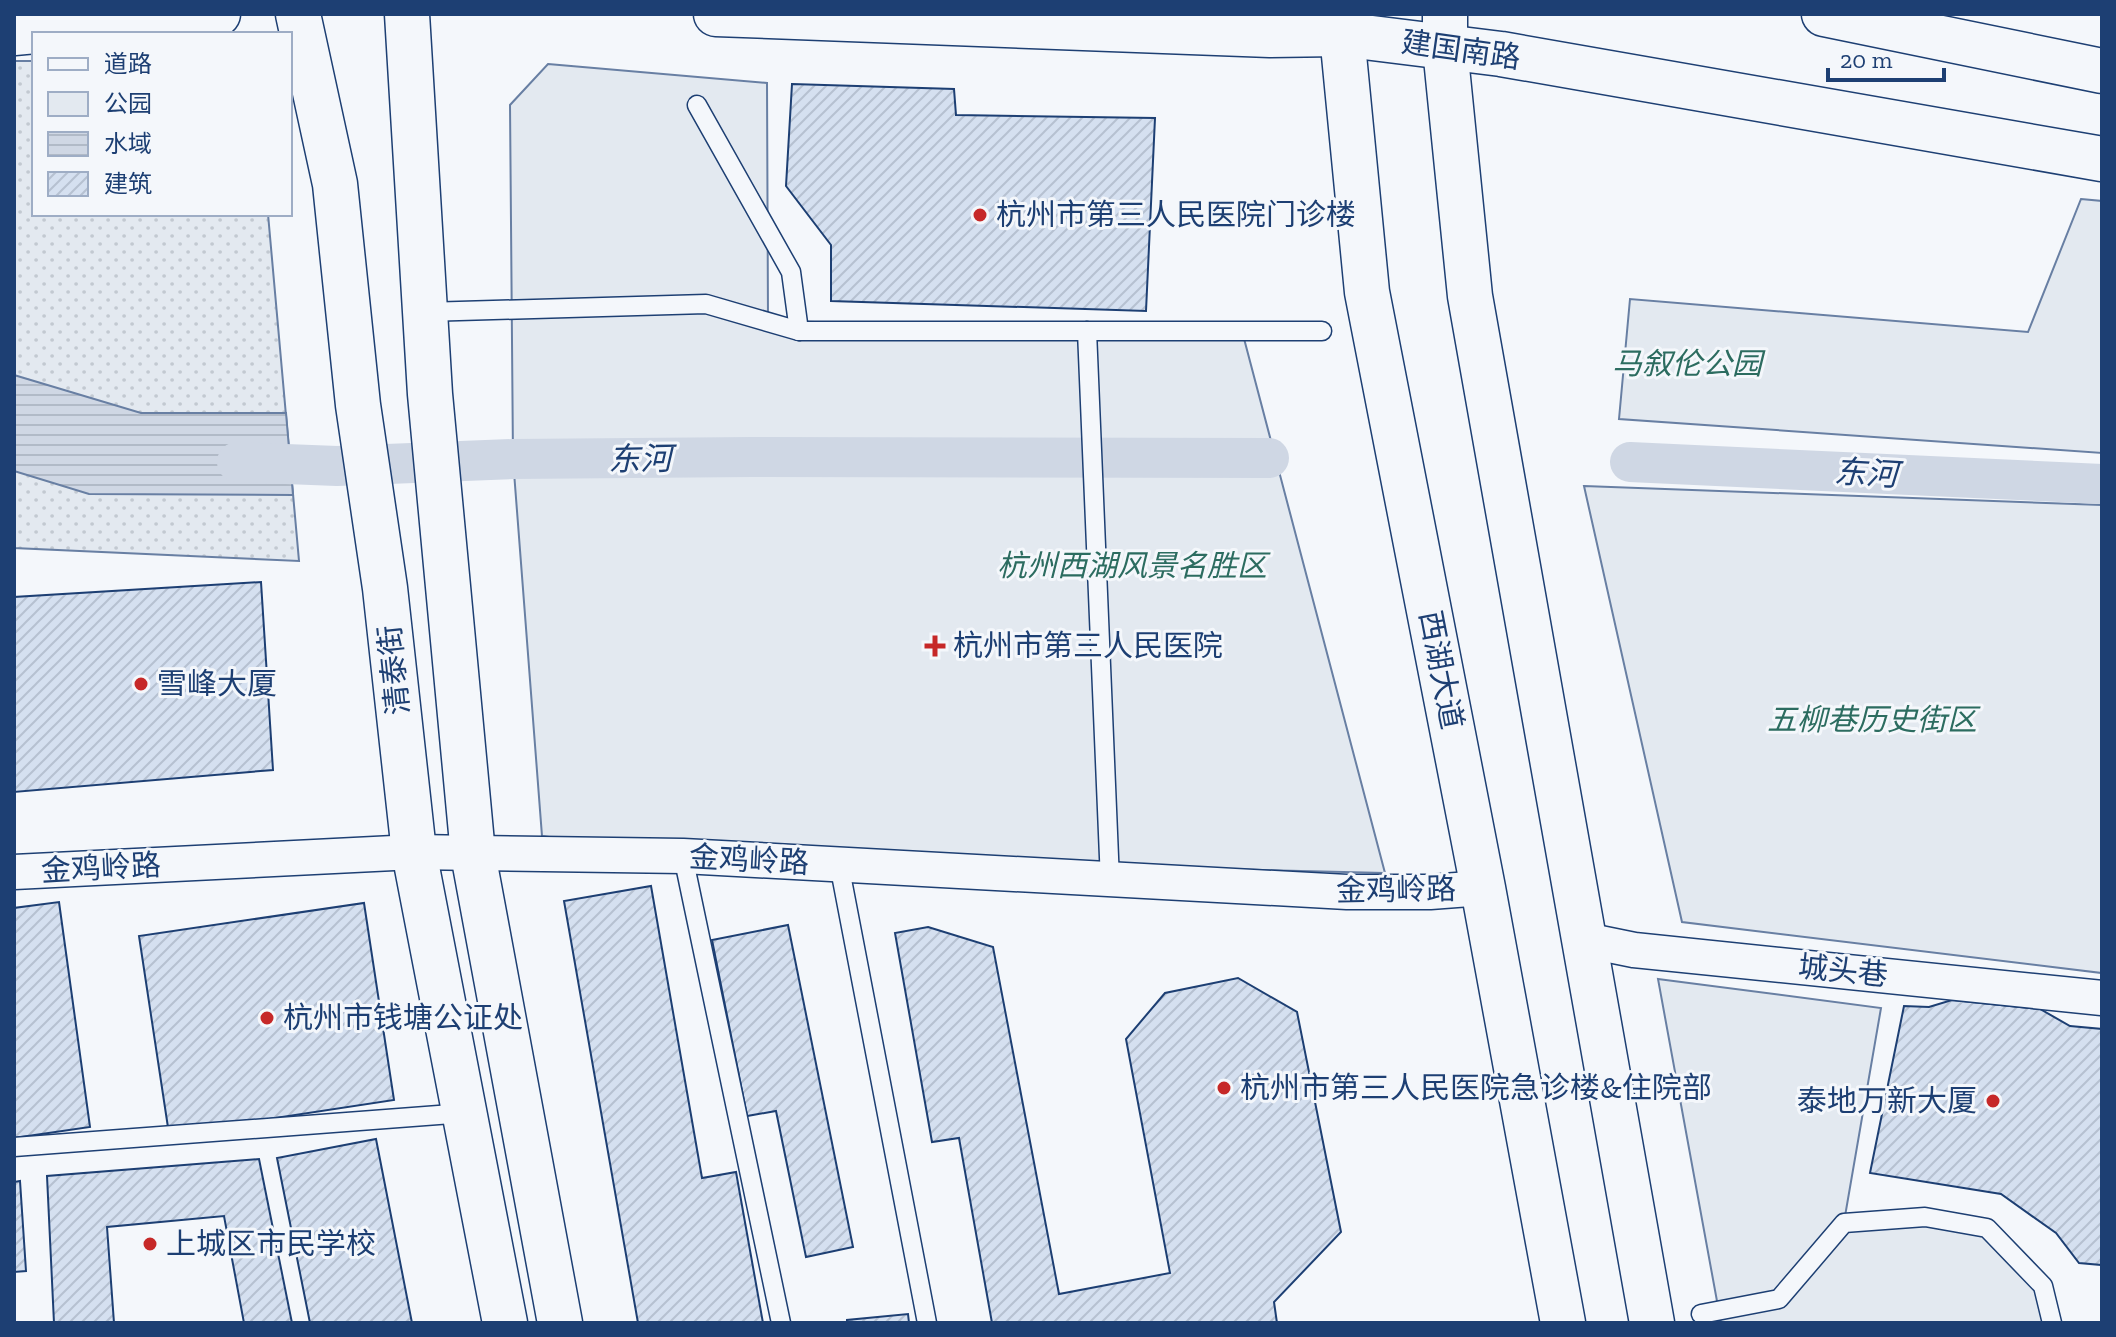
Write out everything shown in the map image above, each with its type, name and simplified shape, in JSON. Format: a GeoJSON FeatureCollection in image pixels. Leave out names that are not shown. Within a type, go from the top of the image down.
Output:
{"type":"FeatureCollection","features":[{"type":"Feature","properties":{"kind":"main road"},"geometry":{"type":"LineString","coordinates":[[14,33],[218,14]]}},
{"type":"Feature","properties":{"kind":"main road","name":"清泰街"},"geometry":{"type":"LineString","coordinates":[[298,14],[335,184],[358,405],[385,588],[414,852],[505,1323]]}},
{"type":"Feature","properties":{"kind":"main road","name":"清泰街"},"geometry":{"type":"LineString","coordinates":[[407,14],[430,394],[473,854],[560,1323]]}},
{"type":"Feature","properties":{"kind":"main road","name":"建国南路"},"geometry":{"type":"LineString","coordinates":[[716,14],[1270,35],[1340,24],[1445,31],[1501,54],[2102,159]]}},
{"type":"Feature","properties":{"kind":"main road"},"geometry":{"type":"LineString","coordinates":[[1824,14],[2102,71]]}},
{"type":"Feature","properties":{"kind":"main road","name":"西湖大道"},"geometry":{"type":"LineString","coordinates":[[1340,24],[1367,292],[1483,888],[1563,1323]]}},
{"type":"Feature","properties":{"kind":"main road"},"geometry":{"type":"LineString","coordinates":[[1445,31],[1470,296],[1652,1323]]}},
{"type":"Feature","properties":{"kind":"street","name":"金鸡岭路"},"geometry":{"type":"LineString","coordinates":[[14,872],[414,852],[683,856],[1347,892],[1430,892],[1483,888]]}},
{"type":"Feature","properties":{"kind":"street","name":"城头巷"},"geometry":{"type":"LineString","coordinates":[[1585,940],[1634,950],[2102,998]]}},
{"type":"Feature","properties":{"kind":"lane"},"geometry":{"type":"LineString","coordinates":[[697,105],[791,272],[799,331]]}},
{"type":"Feature","properties":{"kind":"lane"},"geometry":{"type":"LineString","coordinates":[[425,312],[706,304],[799,331],[1322,331]]}},
{"type":"Feature","properties":{"kind":"lane"},"geometry":{"type":"LineString","coordinates":[[1087,331],[1110,881]]}},
{"type":"Feature","properties":{"kind":"lane"},"geometry":{"type":"LineString","coordinates":[[683,856],[781,1323]]}},
{"type":"Feature","properties":{"kind":"lane"},"geometry":{"type":"LineString","coordinates":[[839,864],[927,1323]]}},
{"type":"Feature","properties":{"kind":"lane"},"geometry":{"type":"LineString","coordinates":[[14,1147],[465,1113]]}},
{"type":"Feature","properties":{"kind":"lane"},"geometry":{"type":"LineString","coordinates":[[1701,1314],[1779,1299],[1844,1223],[1925,1217],[1987,1228],[2043,1286],[2052,1323]]}},
{"type":"Feature","properties":{"kind":"green space"},"geometry":{"type":"Polygon","coordinates":[[[14,61],[32,61],[32,216],[268,216],[299,561],[14,548],[14,61]]]}},
{"type":"Feature","properties":{"kind":"green space","name":"杭州西湖风景名胜区"},"geometry":{"type":"Polygon","coordinates":[[[548,64],[767,83],[768,321],[1242,331],[1385,873],[683,856],[542,836],[513,459],[510,105],[548,64]]]}},
{"type":"Feature","properties":{"kind":"green space","name":"马叙伦公园"},"geometry":{"type":"Polygon","coordinates":[[[2081,199],[2102,201],[2102,453],[1619,419],[1630,299],[2028,332],[2081,199]]]}},
{"type":"Feature","properties":{"kind":"green space","name":"五柳巷历史街区"},"geometry":{"type":"Polygon","coordinates":[[[1584,486],[2102,505],[2102,973],[1682,922],[1584,486]]]}},
{"type":"Feature","properties":{"kind":"green space"},"geometry":{"type":"Polygon","coordinates":[[[1658,979],[1881,1008],[1844,1222],[1977,1226],[2043,1286],[2052,1323],[1721,1323],[1658,979]]]}},
{"type":"Feature","properties":{"kind":"water"},"geometry":{"type":"Polygon","coordinates":[[[14,375],[141,413],[286,413],[293,495],[89,494],[14,471],[14,375]]]}},
{"type":"Feature","properties":{"kind":"building","name":"杭州市第三人民医院门诊楼"},"geometry":{"type":"Polygon","coordinates":[[[792,84],[954,89],[956,115],[1155,118],[1146,311],[831,301],[831,245],[786,186],[792,84]]]}},
{"type":"Feature","properties":{"kind":"building","name":"雪峰大厦"},"geometry":{"type":"Polygon","coordinates":[[[261,582],[273,770],[14,792],[14,597],[261,582]]]}},
{"type":"Feature","properties":{"kind":"building"},"geometry":{"type":"Polygon","coordinates":[[[651,886],[702,1178],[736,1172],[763,1323],[638,1323],[564,901],[651,886]]]}},
{"type":"Feature","properties":{"kind":"building"},"geometry":{"type":"Polygon","coordinates":[[[59,902],[90,1127],[14,1138],[14,908],[59,902]]]}},
{"type":"Feature","properties":{"kind":"building","name":"杭州市钱塘公证处"},"geometry":{"type":"Polygon","coordinates":[[[364,903],[394,1100],[169,1134],[139,936],[364,903]]]}},
{"type":"Feature","properties":{"kind":"building"},"geometry":{"type":"Polygon","coordinates":[[[788,925],[853,1247],[806,1257],[776,1111],[747,1116],[712,940],[788,925]]]}},
{"type":"Feature","properties":{"kind":"building","name":"杭州市第三人民医院急诊楼&住院部"},"geometry":{"type":"Polygon","coordinates":[[[928,927],[993,947],[1059,1294],[1170,1273],[1126,1039],[1165,993],[1238,978],[1297,1012],[1341,1232],[1274,1302],[1277,1323],[992,1323],[959,1138],[932,1142],[895,933],[928,927]]]}},
{"type":"Feature","properties":{"kind":"building","name":"泰地万新大厦"},"geometry":{"type":"Polygon","coordinates":[[[1952,1000],[2040,1009],[2070,1026],[2102,1029],[2102,1273],[2101,1265],[2079,1263],[2056,1233],[2001,1194],[1870,1173],[1904,1006],[1929,1007],[1952,1000]]]}},
{"type":"Feature","properties":{"kind":"building"},"geometry":{"type":"Polygon","coordinates":[[[376,1139],[412,1323],[310,1323],[277,1158],[376,1139]]]}},
{"type":"Feature","properties":{"kind":"building"},"geometry":{"type":"Polygon","coordinates":[[[259,1159],[292,1323],[244,1323],[224,1216],[107,1227],[114,1323],[54,1323],[47,1176],[259,1159]]]}},
{"type":"Feature","properties":{"kind":"building"},"geometry":{"type":"Polygon","coordinates":[[[20,1181],[26,1271],[14,1272],[14,1182],[20,1181]]]}},
{"type":"Feature","properties":{"kind":"building"},"geometry":{"type":"Polygon","coordinates":[[[908,1314],[909,1323],[847,1323],[847,1320],[908,1314]]]}},
{"type":"Feature","properties":{"kind":"waterway","name":"东河"},"geometry":{"type":"LineString","coordinates":[[237,462],[337,466],[513,459],[1269,458]]}},
{"type":"Feature","properties":{"kind":"waterway","name":"东河"},"geometry":{"type":"LineString","coordinates":[[1630,462],[2102,484]]}},
{"type":"Feature","properties":{"kind":"place","name":"杭州市第三人民医院门诊楼"},"geometry":{"type":"Point","coordinates":[980,215]}},
{"type":"Feature","properties":{"kind":"place","name":"杭州市第三人民医院"},"geometry":{"type":"Point","coordinates":[935,646]}},
{"type":"Feature","properties":{"kind":"place","name":"雪峰大厦"},"geometry":{"type":"Point","coordinates":[141,684]}},
{"type":"Feature","properties":{"kind":"place","name":"杭州市钱塘公证处"},"geometry":{"type":"Point","coordinates":[267,1018]}},
{"type":"Feature","properties":{"kind":"place","name":"杭州市第三人民医院急诊楼&住院部"},"geometry":{"type":"Point","coordinates":[1224,1088]}},
{"type":"Feature","properties":{"kind":"place","name":"泰地万新大厦"},"geometry":{"type":"Point","coordinates":[1993,1101]}},
{"type":"Feature","properties":{"kind":"place","name":"上城区市民学校"},"geometry":{"type":"Point","coordinates":[150,1244]}}]}
